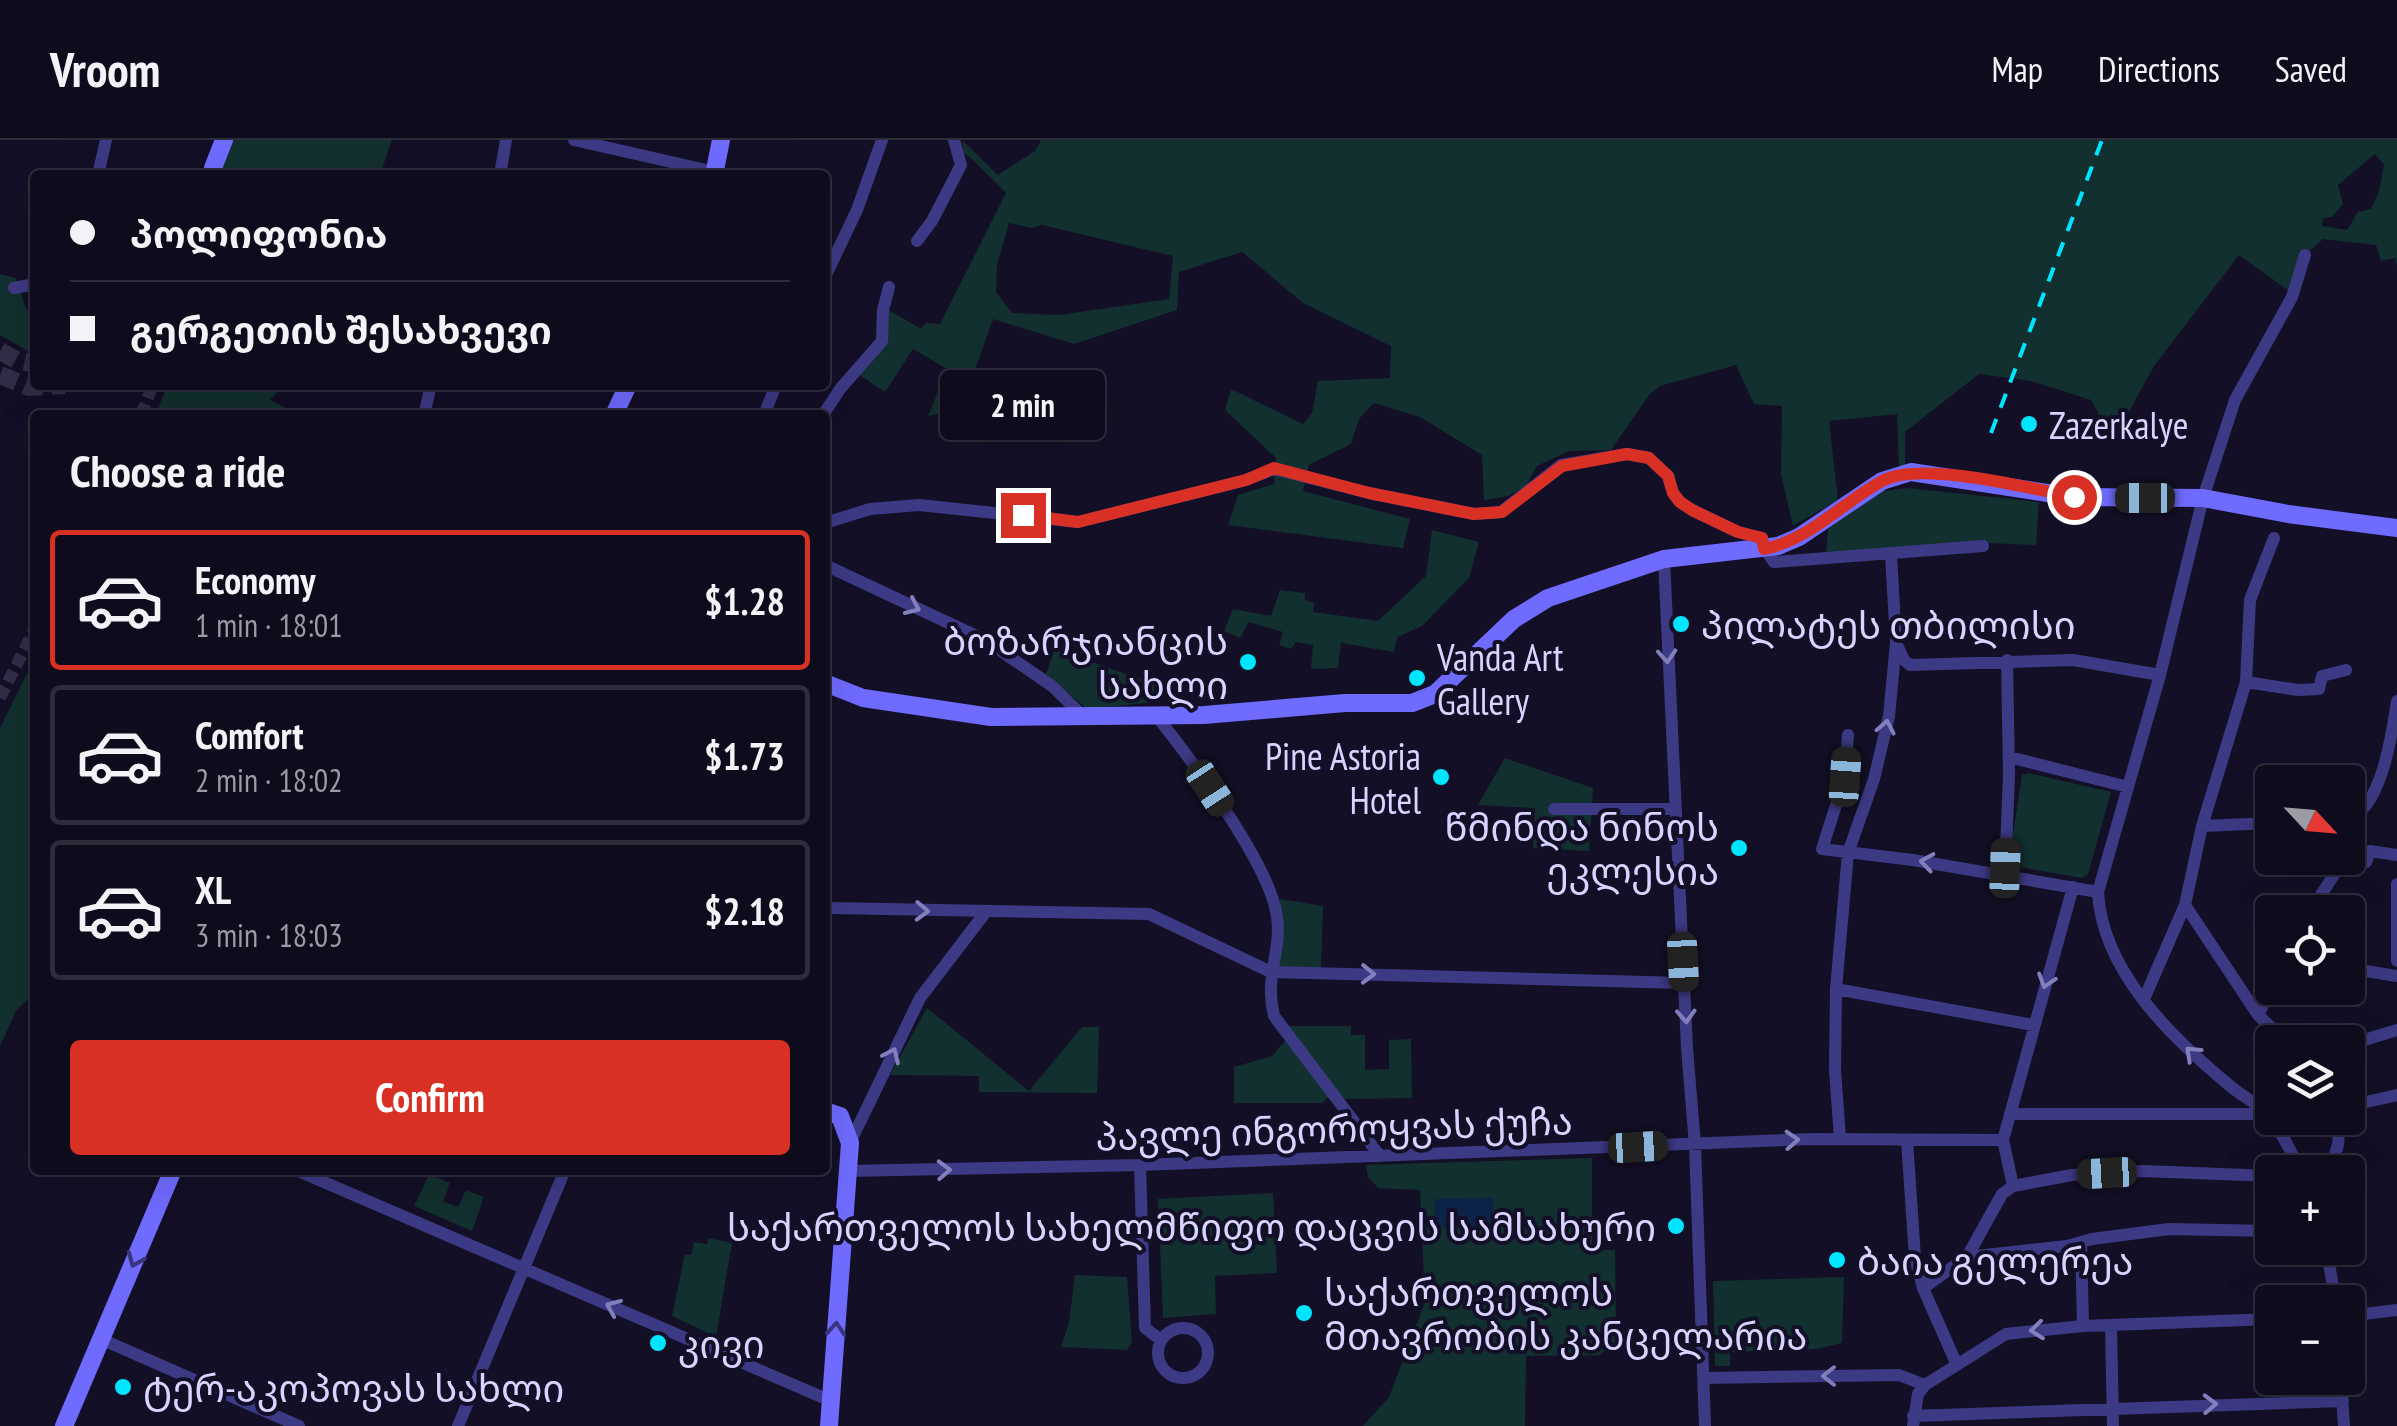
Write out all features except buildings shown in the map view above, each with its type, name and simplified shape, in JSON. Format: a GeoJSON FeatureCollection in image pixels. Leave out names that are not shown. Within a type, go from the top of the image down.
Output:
{"type":"FeatureCollection","features":[{"type":"Feature","properties":{"kind":"street"},"geometry":{"type":"LineString","coordinates":[[99,170],[106,140]]}},
{"type":"Feature","properties":{"kind":"street"},"geometry":{"type":"LineString","coordinates":[[213,168],[224,140]]}},
{"type":"Feature","properties":{"kind":"street"},"geometry":{"type":"LineString","coordinates":[[501,170],[506,140]]}},
{"type":"Feature","properties":{"kind":"street"},"geometry":{"type":"LineString","coordinates":[[574,140],[604,143],[701,170]]}},
{"type":"Feature","properties":{"kind":"street"},"geometry":{"type":"LineString","coordinates":[[716,170],[721,140]]}},
{"type":"Feature","properties":{"kind":"street"},"geometry":{"type":"LineString","coordinates":[[830,267],[882,140]]}},
{"type":"Feature","properties":{"kind":"street"},"geometry":{"type":"LineString","coordinates":[[918,241],[961,165],[954,140]]}},
{"type":"Feature","properties":{"kind":"street"},"geometry":{"type":"LineString","coordinates":[[2255,1102],[2188,1050],[2144,999],[2120,964],[2102,923],[2098,892],[2160,675],[2203,498],[2235,400],[2292,297],[2305,255]]}},
{"type":"Feature","properties":{"kind":"street"},"geometry":{"type":"LineString","coordinates":[[14,288],[30,285]]}},
{"type":"Feature","properties":{"kind":"street"},"geometry":{"type":"LineString","coordinates":[[825,410],[882,342],[883,310],[889,287]]}},
{"type":"Feature","properties":{"kind":"street"},"geometry":{"type":"LineString","coordinates":[[830,521],[870,509],[919,505],[1078,522],[1246,480],[1274,468],[1369,493],[1474,514],[1502,512],[1562,466],[1627,454],[1649,458],[1668,476],[1680,502],[1692,510],[1738,532],[1762,538],[1764,549],[1774,562],[1982,546]]}},
{"type":"Feature","properties":{"kind":"street"},"geometry":{"type":"LineString","coordinates":[[830,685],[863,698],[991,717],[1204,715],[1423,700],[1435,694],[1514,619],[1548,598],[1664,559],[1788,543],[1882,482],[1911,472],[2074,497],[2203,498],[2397,528]]}},
{"type":"Feature","properties":{"kind":"street"},"geometry":{"type":"LineString","coordinates":[[2144,999],[2185,905],[2202,826],[2246,682],[2250,600],[2274,538]]}},
{"type":"Feature","properties":{"kind":"street"},"geometry":{"type":"LineString","coordinates":[[1840,1138],[1835,1070],[1836,989],[1848,853],[1864,814],[1888,716],[1896,643],[1891,555]]}},
{"type":"Feature","properties":{"kind":"street"},"geometry":{"type":"LineString","coordinates":[[1664,559],[1695,1145],[1705,1426]]}},
{"type":"Feature","properties":{"kind":"street"},"geometry":{"type":"LineString","coordinates":[[830,567],[985,640],[1052,686],[1085,717]]}},
{"type":"Feature","properties":{"kind":"street"},"geometry":{"type":"LineString","coordinates":[[1896,643],[1910,665],[2073,660],[2160,675]]}},
{"type":"Feature","properties":{"kind":"street"},"geometry":{"type":"LineString","coordinates":[[2004,875],[2010,757],[2007,660]]}},
{"type":"Feature","properties":{"kind":"street"},"geometry":{"type":"LineString","coordinates":[[2246,682],[2319,689],[2322,676],[2346,670]]}},
{"type":"Feature","properties":{"kind":"street"},"geometry":{"type":"LineString","coordinates":[[2365,805],[2386,759],[2397,702]]}},
{"type":"Feature","properties":{"kind":"street"},"geometry":{"type":"LineString","coordinates":[[1154,713],[1220,804],[1273,898],[1278,925],[1268,994],[1274,1016],[1380,1156]]}},
{"type":"Feature","properties":{"kind":"street"},"geometry":{"type":"LineString","coordinates":[[1848,734],[1845,777],[1822,849],[2098,892]]}},
{"type":"Feature","properties":{"kind":"street"},"geometry":{"type":"LineString","coordinates":[[2010,757],[2128,787]]}},
{"type":"Feature","properties":{"kind":"street"},"geometry":{"type":"LineString","coordinates":[[1554,809],[1676,809]]}},
{"type":"Feature","properties":{"kind":"street"},"geometry":{"type":"LineString","coordinates":[[2202,826],[2255,824]]}},
{"type":"Feature","properties":{"kind":"street"},"geometry":{"type":"LineString","coordinates":[[2321,895],[2339,867],[2366,862],[2370,851],[2397,855]]}},
{"type":"Feature","properties":{"kind":"street"},"geometry":{"type":"LineString","coordinates":[[2397,884],[2397,962]]}},
{"type":"Feature","properties":{"kind":"street"},"geometry":{"type":"LineString","coordinates":[[2013,1186],[2004,1140],[2074,887]]}},
{"type":"Feature","properties":{"kind":"street"},"geometry":{"type":"LineString","coordinates":[[2185,905],[2269,1025]]}},
{"type":"Feature","properties":{"kind":"street"},"geometry":{"type":"LineString","coordinates":[[830,907],[1149,914],[1270,972],[1684,983]]}},
{"type":"Feature","properties":{"kind":"street"},"geometry":{"type":"LineString","coordinates":[[829,1426],[850,1143],[920,998],[986,913]]}},
{"type":"Feature","properties":{"kind":"street"},"geometry":{"type":"LineString","coordinates":[[2365,971],[2397,976]]}},
{"type":"Feature","properties":{"kind":"street"},"geometry":{"type":"LineString","coordinates":[[1836,989],[2033,1025]]}},
{"type":"Feature","properties":{"kind":"street"},"geometry":{"type":"LineString","coordinates":[[2258,1014],[2263,1005]]}},
{"type":"Feature","properties":{"kind":"street"},"geometry":{"type":"LineString","coordinates":[[2365,1039],[2397,1030]]}},
{"type":"Feature","properties":{"kind":"street"},"geometry":{"type":"LineString","coordinates":[[2365,1101],[2397,1095]]}},
{"type":"Feature","properties":{"kind":"street"},"geometry":{"type":"LineString","coordinates":[[830,1112],[840,1116],[850,1143]]}},
{"type":"Feature","properties":{"kind":"street"},"geometry":{"type":"LineString","coordinates":[[2010,1114],[2255,1114]]}},
{"type":"Feature","properties":{"kind":"street","name":"პავლე ინგოროყვას ქუჩა"},"geometry":{"type":"LineString","coordinates":[[847,1171],[1140,1166],[1840,1138],[2004,1140]]}},
{"type":"Feature","properties":{"kind":"street"},"geometry":{"type":"LineString","coordinates":[[1907,1140],[1915,1258],[1923,1288],[1956,1366]]}},
{"type":"Feature","properties":{"kind":"street"},"geometry":{"type":"LineString","coordinates":[[1140,1166],[1146,1328],[1161,1340]]}},
{"type":"Feature","properties":{"kind":"street"},"geometry":{"type":"LineString","coordinates":[[1967,1258],[2002,1194],[2013,1186],[2072,1175],[2143,1171],[2255,1175]]}},
{"type":"Feature","properties":{"kind":"street"},"geometry":{"type":"LineString","coordinates":[[64,1426],[171,1175]]}},
{"type":"Feature","properties":{"kind":"street"},"geometry":{"type":"LineString","coordinates":[[308,1175],[831,1401]]}},
{"type":"Feature","properties":{"kind":"street"},"geometry":{"type":"LineString","coordinates":[[458,1426],[563,1175]]}},
{"type":"Feature","properties":{"kind":"street"},"geometry":{"type":"LineString","coordinates":[[1923,1288],[1967,1258],[2169,1229],[2255,1231]]}},
{"type":"Feature","properties":{"kind":"street"},"geometry":{"type":"LineString","coordinates":[[2081,1242],[2083,1326]]}},
{"type":"Feature","properties":{"kind":"street"},"geometry":{"type":"LineString","coordinates":[[2365,1314],[2397,1310]]}},
{"type":"Feature","properties":{"kind":"street"},"geometry":{"type":"LineString","coordinates":[[2255,1320],[2083,1326],[2006,1334],[1925,1384],[1918,1394],[1913,1421],[2113,1407],[2343,1401]]}},
{"type":"Feature","properties":{"kind":"street"},"geometry":{"type":"LineString","coordinates":[[2111,1325],[2113,1426]]}},
{"type":"Feature","properties":{"kind":"street"},"geometry":{"type":"LineString","coordinates":[[1178,1328],[1198,1332],[1206,1342],[1207,1362],[1192,1377],[1172,1376],[1159,1360],[1161,1340],[1178,1328]]}},
{"type":"Feature","properties":{"kind":"street"},"geometry":{"type":"LineString","coordinates":[[101,1339],[300,1426]]}},
{"type":"Feature","properties":{"kind":"street"},"geometry":{"type":"LineString","coordinates":[[1704,1378],[1899,1376],[1925,1384]]}},
{"type":"Feature","properties":{"kind":"street"},"geometry":{"type":"LineString","coordinates":[[2342,1395],[2344,1426]]}},
{"type":"Feature","properties":{"kind":"green space"},"geometry":{"type":"Polygon","coordinates":[[[224,140],[392,140],[382,170],[213,168],[224,140]]]}},
{"type":"Feature","properties":{"kind":"green space"},"geometry":{"type":"Polygon","coordinates":[[[962,140],[998,175],[1035,151],[1041,140],[2397,140],[2397,266],[2395,258],[2381,261],[2376,245],[2323,239],[2305,255],[2289,291],[2239,255],[2154,366],[2113,441],[2091,400],[2031,381],[1979,374],[1905,432],[1905,466],[1899,472],[1897,414],[1829,421],[1838,500],[1793,526],[1781,474],[1782,406],[1754,404],[1736,365],[1660,386],[1649,395],[1611,450],[1569,451],[1537,466],[1526,486],[1508,496],[1484,500],[1482,455],[1420,417],[1374,403],[1359,419],[1351,444],[1309,465],[1303,491],[1410,519],[1403,548],[1228,525],[1238,495],[1274,484],[1276,458],[1225,410],[1231,389],[1303,424],[1312,413],[1318,381],[1390,378],[1391,346],[1303,303],[1242,252],[1179,272],[1177,310],[1074,344],[993,319],[961,409],[928,416],[947,369],[913,349],[885,392],[858,374],[885,343],[887,309],[921,329],[926,323],[940,324],[1006,193],[964,154],[962,140]],[[2375,154],[2338,185],[2343,204],[2332,217],[2323,218],[2322,226],[2347,230],[2358,212],[2371,209],[2384,165],[2375,154]],[[1009,223],[997,265],[996,292],[1012,313],[1059,315],[1169,299],[1173,256],[1042,225],[1031,228],[1009,223]]]}},
{"type":"Feature","properties":{"kind":"green space"},"geometry":{"type":"Polygon","coordinates":[[[0,274],[16,278],[30,314],[30,352],[0,335],[0,274]]]}},
{"type":"Feature","properties":{"kind":"green space"},"geometry":{"type":"Polygon","coordinates":[[[166,390],[279,390],[270,400],[290,410],[157,410],[166,390]]]}},
{"type":"Feature","properties":{"kind":"green space"},"geometry":{"type":"Polygon","coordinates":[[[1908,488],[2039,502],[2036,545],[1964,542],[1826,553],[1828,529],[1882,491],[1908,488]]]}},
{"type":"Feature","properties":{"kind":"green space"},"geometry":{"type":"Polygon","coordinates":[[[1432,530],[1479,542],[1469,578],[1422,626],[1397,637],[1394,652],[1341,643],[1338,668],[1311,669],[1313,645],[1296,642],[1291,649],[1279,645],[1283,632],[1249,622],[1240,638],[1224,631],[1233,609],[1271,616],[1280,590],[1305,593],[1305,600],[1314,603],[1313,612],[1378,621],[1426,576],[1432,530]]]}},
{"type":"Feature","properties":{"kind":"green space"},"geometry":{"type":"Polygon","coordinates":[[[1055,649],[1154,684],[1154,702],[1087,709],[1046,674],[1055,649]]]}},
{"type":"Feature","properties":{"kind":"green space"},"geometry":{"type":"Polygon","coordinates":[[[30,667],[30,997],[16,1011],[0,1046],[0,728],[30,667]]]}},
{"type":"Feature","properties":{"kind":"green space"},"geometry":{"type":"Polygon","coordinates":[[[1505,758],[1593,788],[1589,851],[1533,848],[1535,808],[1478,805],[1505,758]]]}},
{"type":"Feature","properties":{"kind":"green space"},"geometry":{"type":"Polygon","coordinates":[[[2029,773],[2111,792],[2088,874],[2082,878],[2008,865],[2022,775],[2029,773]]]}},
{"type":"Feature","properties":{"kind":"green space"},"geometry":{"type":"Polygon","coordinates":[[[1280,899],[1323,906],[1321,968],[1280,967],[1280,899]]]}},
{"type":"Feature","properties":{"kind":"green space"},"geometry":{"type":"Polygon","coordinates":[[[927,1008],[1029,1091],[1082,1027],[1099,1027],[1097,1093],[979,1092],[979,1076],[890,1075],[927,1008]]]}},
{"type":"Feature","properties":{"kind":"green space"},"geometry":{"type":"Polygon","coordinates":[[[1287,1026],[1351,1026],[1351,1035],[1365,1035],[1365,1070],[1389,1069],[1389,1040],[1411,1039],[1412,1098],[1343,1099],[1287,1026]]]}},
{"type":"Feature","properties":{"kind":"green space"},"geometry":{"type":"Polygon","coordinates":[[[1286,1040],[1330,1096],[1322,1103],[1234,1103],[1234,1067],[1272,1056],[1286,1040]]]}},
{"type":"Feature","properties":{"kind":"green space"},"geometry":{"type":"Polygon","coordinates":[[[1592,1158],[1592,1250],[1615,1250],[1616,1343],[1599,1355],[1526,1356],[1525,1426],[1363,1426],[1389,1397],[1425,1302],[1420,1190],[1378,1188],[1368,1177],[1366,1165],[1592,1158]]]}},
{"type":"Feature","properties":{"kind":"green space"},"geometry":{"type":"Polygon","coordinates":[[[429,1175],[450,1183],[443,1201],[458,1207],[466,1190],[484,1197],[472,1231],[414,1206],[429,1175]]]}},
{"type":"Feature","properties":{"kind":"green space"},"geometry":{"type":"Polygon","coordinates":[[[1273,1193],[1277,1273],[1215,1276],[1216,1314],[1163,1318],[1158,1199],[1273,1193]]]}},
{"type":"Feature","properties":{"kind":"green space"},"geometry":{"type":"Polygon","coordinates":[[[708,1238],[732,1243],[716,1337],[672,1316],[685,1254],[691,1255],[694,1242],[707,1244],[708,1238]]]}},
{"type":"Feature","properties":{"kind":"green space"},"geometry":{"type":"Polygon","coordinates":[[[1075,1275],[1127,1277],[1132,1342],[1127,1350],[1061,1347],[1069,1323],[1075,1275]]]}},
{"type":"Feature","properties":{"kind":"green space"},"geometry":{"type":"Polygon","coordinates":[[[1844,1277],[1842,1343],[1817,1349],[1730,1352],[1730,1366],[1715,1366],[1713,1281],[1844,1277]]]}},
{"type":"Feature","properties":{"kind":"water"},"geometry":{"type":"Polygon","coordinates":[[[1493,1198],[1494,1227],[1435,1227],[1435,1199],[1493,1198]]]}},
{"type":"Feature","properties":{"kind":"tunnel"},"geometry":{"type":"LineString","coordinates":[[0,351],[30,363]]}},
{"type":"Feature","properties":{"kind":"tunnel"},"geometry":{"type":"LineString","coordinates":[[0,375],[30,387]]}},
{"type":"Feature","properties":{"kind":"tunnel"},"geometry":{"type":"LineString","coordinates":[[143,410],[151,390]]}},
{"type":"Feature","properties":{"kind":"tunnel"},"geometry":{"type":"LineString","coordinates":[[0,698],[30,638]]}},
{"type":"Feature","properties":{"kind":"railway"},"geometry":{"type":"LineString","coordinates":[[1991,433],[2102,140]]}},
{"type":"Feature","properties":{"kind":"place","name":"Zazerkalye"},"geometry":{"type":"Point","coordinates":[2029,424]}},
{"type":"Feature","properties":{"kind":"place","name":"პილატეს თბილისი"},"geometry":{"type":"Point","coordinates":[1681,624]}},
{"type":"Feature","properties":{"kind":"place","name":"ბოზარჯიანცის სახლი"},"geometry":{"type":"Point","coordinates":[1248,662]}},
{"type":"Feature","properties":{"kind":"place","name":"Vanda Art Gallery"},"geometry":{"type":"Point","coordinates":[1417,678]}},
{"type":"Feature","properties":{"kind":"place","name":"Pine Astoria Hotel"},"geometry":{"type":"Point","coordinates":[1441,777]}},
{"type":"Feature","properties":{"kind":"place","name":"წმინდა ნინოს ეკლესია"},"geometry":{"type":"Point","coordinates":[1739,848]}},
{"type":"Feature","properties":{"kind":"place","name":"საქართველოს სახელმწიფო დაცვის სამსახური"},"geometry":{"type":"Point","coordinates":[1676,1226]}},
{"type":"Feature","properties":{"kind":"place","name":"ბაია გელერეა"},"geometry":{"type":"Point","coordinates":[1837,1260]}},
{"type":"Feature","properties":{"kind":"place","name":"საქართველოს მთავრობის კანცელარია"},"geometry":{"type":"Point","coordinates":[1304,1313]}},
{"type":"Feature","properties":{"kind":"place","name":"კივი"},"geometry":{"type":"Point","coordinates":[658,1343]}},
{"type":"Feature","properties":{"kind":"place","name":"ტერ-აკოპოვას სახლი"},"geometry":{"type":"Point","coordinates":[123,1387]}},
{"type":"Feature","properties":{"kind":"route"},"geometry":{"type":"LineString","coordinates":[[1023,515],[1078,522],[1246,480],[1274,468],[1369,493],[1474,514],[1502,512],[1562,466],[1627,454],[1649,458],[1668,476],[1680,502],[1738,532],[1762,538],[1764,549],[1788,543],[1866,491],[1896,475],[1911,472],[2074,497]]}}]}
